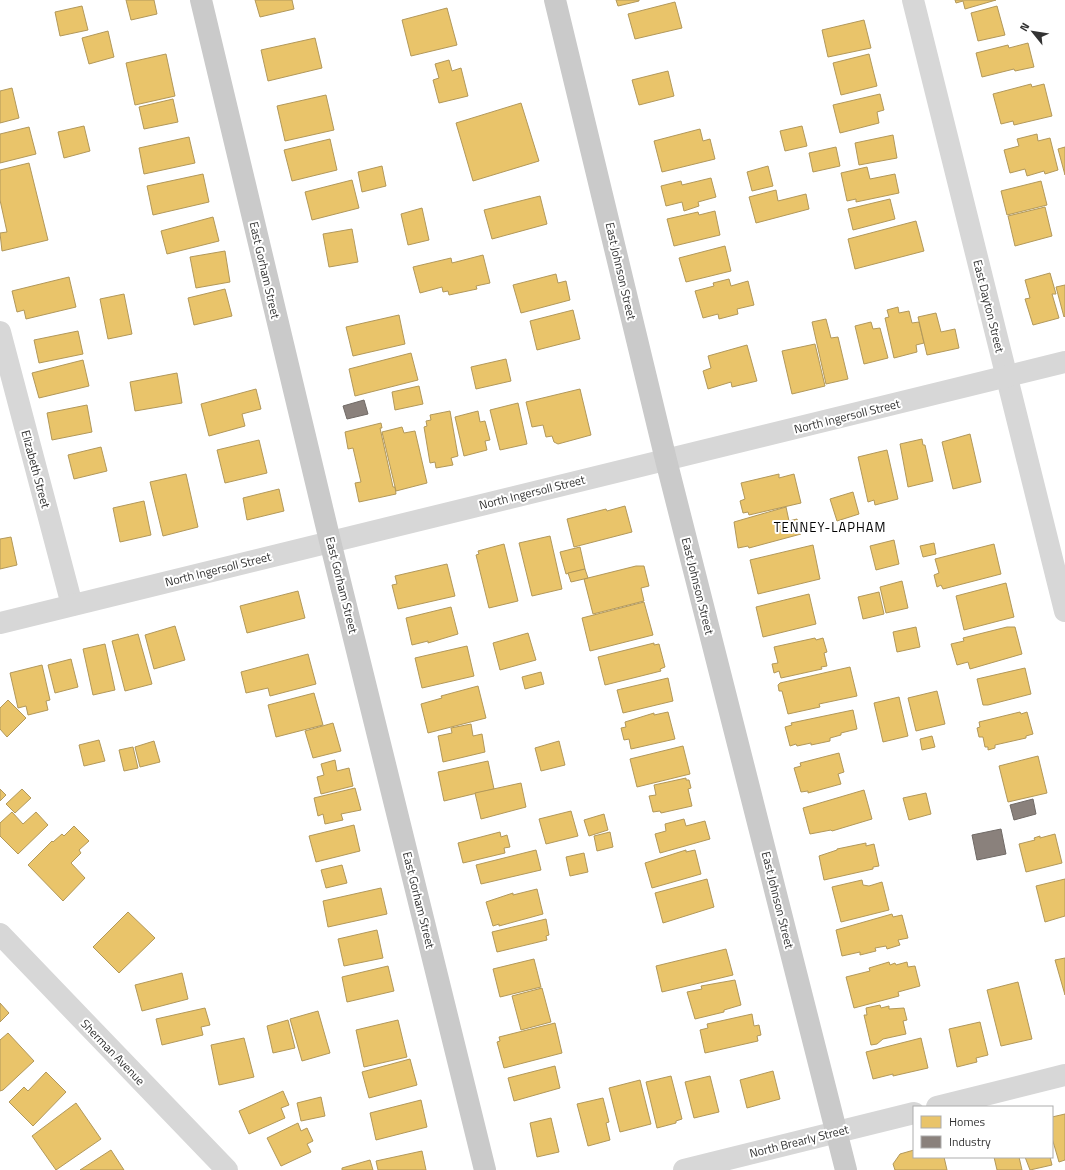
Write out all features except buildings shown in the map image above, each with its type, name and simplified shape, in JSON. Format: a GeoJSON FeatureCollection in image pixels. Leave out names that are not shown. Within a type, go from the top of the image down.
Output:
{"type":"FeatureCollection","features":[{"type":"Feature","properties":{"kind":"main road","name":"East Gorham Street"},"geometry":{"type":"LineString","coordinates":[[201,0],[330,542],[484,1170]]}},
{"type":"Feature","properties":{"kind":"main road","name":"East Johnson Street"},"geometry":{"type":"LineString","coordinates":[[555,0],[666,460],[838,1132],[846,1170]]}},
{"type":"Feature","properties":{"kind":"street","name":"East Dayton Street"},"geometry":{"type":"LineString","coordinates":[[913,0],[1065,611]]}},
{"type":"Feature","properties":{"kind":"street","name":"Elizabeth Street"},"geometry":{"type":"LineString","coordinates":[[0,332],[8,395],[72,605]]}},
{"type":"Feature","properties":{"kind":"street","name":"North Ingersoll Street"},"geometry":{"type":"LineString","coordinates":[[0,623],[1065,362]]}},
{"type":"Feature","properties":{"kind":"street","name":"Sherman Avenue"},"geometry":{"type":"LineString","coordinates":[[0,934],[227,1170]]}},
{"type":"Feature","properties":{"kind":"street"},"geometry":{"type":"LineString","coordinates":[[941,1106],[1065,1075]]}},
{"type":"Feature","properties":{"kind":"street","name":"North Brearly Street"},"geometry":{"type":"LineString","coordinates":[[684,1170],[913,1113]]}},
{"type":"Feature","properties":{"kind":"district","name":"TENNEY-LAPHAM"},"geometry":{"type":"Point","coordinates":[830,527]}}]}
